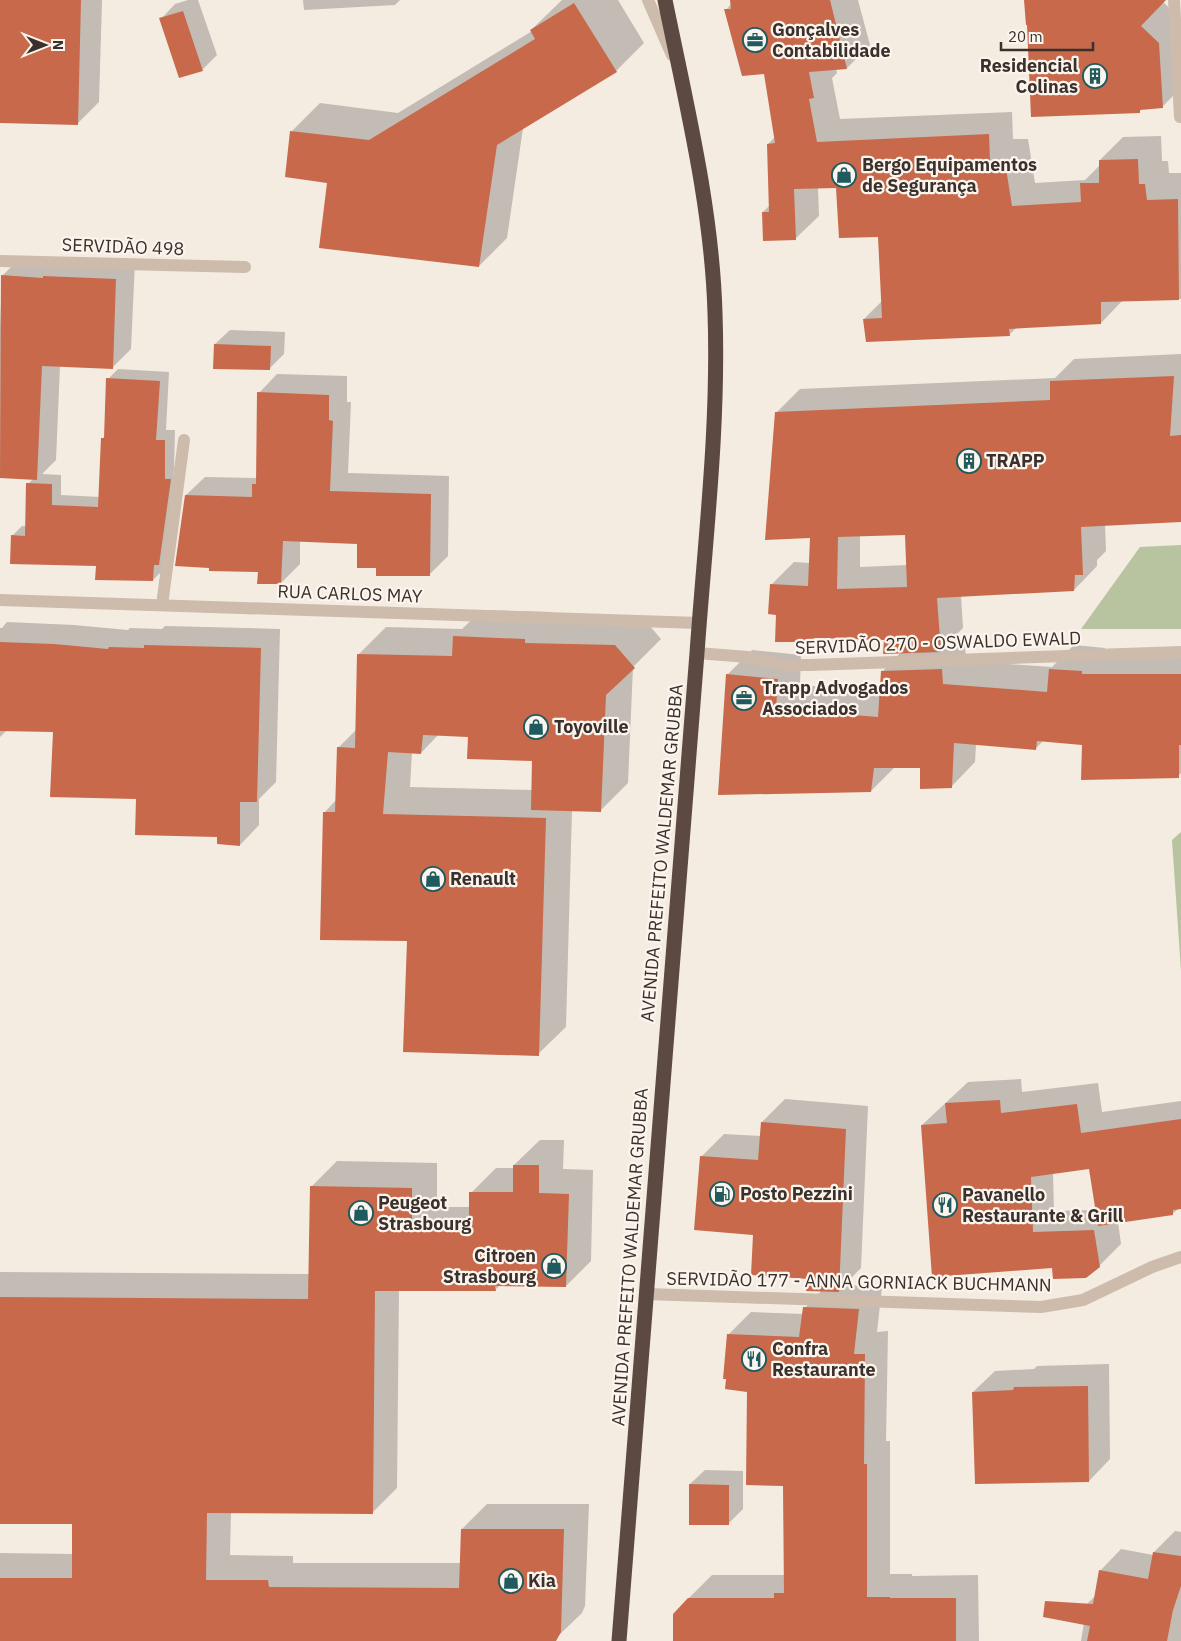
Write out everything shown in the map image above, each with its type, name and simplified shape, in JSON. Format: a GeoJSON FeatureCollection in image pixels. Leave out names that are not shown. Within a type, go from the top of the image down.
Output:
{"type":"FeatureCollection","features":[{"type":"Feature","properties":{"kind":"highway","name":"AVENIDA PREFEITO WALDEMAR GRUBBA"},"geometry":{"type":"LineString","coordinates":[[619,1641],[709,498],[716,383],[715,312],[708,234],[680,71],[665,0]]}},
{"type":"Feature","properties":{"kind":"street"},"geometry":{"type":"LineString","coordinates":[[648,0],[680,71]]}},
{"type":"Feature","properties":{"kind":"street"},"geometry":{"type":"LineString","coordinates":[[1174,0],[1180,117]]}},
{"type":"Feature","properties":{"kind":"street","name":"SERVIDÃO 498"},"geometry":{"type":"LineString","coordinates":[[0,261],[245,268]]}},
{"type":"Feature","properties":{"kind":"street"},"geometry":{"type":"LineString","coordinates":[[162,605],[184,440]]}},
{"type":"Feature","properties":{"kind":"street","name":"RUA CARLOS MAY"},"geometry":{"type":"LineString","coordinates":[[0,600],[699,623]]}},
{"type":"Feature","properties":{"kind":"street","name":"SERVIDÃO 270 - OSWALDO EWALD"},"geometry":{"type":"LineString","coordinates":[[697,653],[748,657],[785,665],[810,665],[1181,652]]}},
{"type":"Feature","properties":{"kind":"street","name":"SERVIDÃO 177 - ANNA GORNIACK BUCHMANN"},"geometry":{"type":"LineString","coordinates":[[646,1294],[1041,1307],[1083,1300],[1152,1267],[1181,1257]]}},
{"type":"Feature","properties":{"kind":"green space"},"geometry":{"type":"Polygon","coordinates":[[[1181,545],[1181,629],[1081,629],[1140,547],[1181,545]]]}},
{"type":"Feature","properties":{"kind":"green space"},"geometry":{"type":"Polygon","coordinates":[[[1181,832],[1181,971],[1172,840],[1181,832]]]}},
{"type":"Feature","properties":{"kind":"building"},"geometry":{"type":"Polygon","coordinates":[[[0,0],[81,0],[78,125],[0,123],[0,0]]]}},
{"type":"Feature","properties":{"kind":"building"},"geometry":{"type":"Polygon","coordinates":[[[730,0],[830,0],[847,69],[809,72],[814,98],[809,99],[817,142],[989,134],[990,162],[1005,162],[1012,206],[1081,202],[1080,183],[1099,183],[1099,160],[1138,159],[1139,184],[1145,184],[1147,200],[1178,199],[1179,300],[1101,302],[1101,324],[1009,329],[1010,336],[866,342],[863,319],[882,318],[878,237],[839,238],[836,188],[794,189],[796,240],[763,241],[762,212],[769,212],[767,144],[775,143],[764,74],[742,76],[724,9],[731,9],[730,0]]]}},
{"type":"Feature","properties":{"kind":"building","name":"Residencial Colinas"},"geometry":{"type":"Polygon","coordinates":[[[1024,0],[1166,0],[1141,26],[1159,43],[1163,108],[1140,110],[1140,113],[1031,117],[1027,25],[1024,0]]]}},
{"type":"Feature","properties":{"kind":"building"},"geometry":{"type":"Polygon","coordinates":[[[574,3],[617,72],[497,145],[479,267],[319,248],[327,183],[285,177],[290,131],[369,140],[535,39],[530,30],[574,3]]]}},
{"type":"Feature","properties":{"kind":"building"},"geometry":{"type":"Polygon","coordinates":[[[183,11],[203,71],[179,78],[159,18],[183,11]]]}},
{"type":"Feature","properties":{"kind":"building"},"geometry":{"type":"Polygon","coordinates":[[[1,275],[43,278],[43,276],[116,279],[113,369],[42,366],[37,480],[0,478],[1,275]]]}},
{"type":"Feature","properties":{"kind":"building"},"geometry":{"type":"Polygon","coordinates":[[[214,344],[271,346],[270,370],[213,369],[214,344]]]}},
{"type":"Feature","properties":{"kind":"building","name":"TRAPP"},"geometry":{"type":"Polygon","coordinates":[[[1174,376],[1170,436],[1181,435],[1181,522],[1081,527],[1083,575],[1075,575],[1074,591],[937,598],[941,652],[883,654],[884,640],[815,638],[810,642],[775,642],[776,615],[768,614],[770,584],[808,586],[810,538],[765,540],[775,412],[1050,400],[1050,381],[1174,376]],[[905,535],[838,537],[837,589],[907,587],[905,535]]]}},
{"type":"Feature","properties":{"kind":"building"},"geometry":{"type":"Polygon","coordinates":[[[106,378],[160,381],[156,440],[165,440],[165,479],[171,479],[159,565],[154,565],[153,581],[95,580],[96,566],[10,564],[11,535],[25,536],[26,483],[52,484],[52,505],[98,507],[101,438],[104,438],[106,378]]]}},
{"type":"Feature","properties":{"kind":"building"},"geometry":{"type":"Polygon","coordinates":[[[257,392],[329,395],[329,420],[333,421],[330,491],[431,494],[430,576],[376,576],[376,568],[357,568],[357,544],[283,541],[281,584],[257,584],[258,572],[209,571],[209,568],[175,566],[185,495],[252,497],[252,484],[256,484],[257,392]]]}},
{"type":"Feature","properties":{"kind":"building"},"geometry":{"type":"Polygon","coordinates":[[[453,636],[525,639],[525,643],[615,645],[635,668],[606,695],[601,812],[531,810],[532,761],[467,759],[468,737],[423,735],[421,754],[388,752],[383,814],[546,818],[539,1056],[403,1052],[407,941],[320,940],[323,812],[335,812],[337,747],[355,748],[357,654],[452,656],[453,636]]]}},
{"type":"Feature","properties":{"kind":"building"},"geometry":{"type":"Polygon","coordinates":[[[0,642],[108,649],[109,647],[144,648],[144,645],[261,648],[257,802],[240,802],[240,846],[217,844],[217,837],[135,835],[136,799],[50,797],[53,732],[0,731],[0,642]]]}},
{"type":"Feature","properties":{"kind":"building"},"geometry":{"type":"Polygon","coordinates":[[[942,669],[943,684],[1047,692],[1049,669],[1082,671],[1082,674],[1181,674],[1179,778],[1081,780],[1082,745],[1037,741],[1036,750],[954,743],[952,788],[920,789],[920,768],[874,768],[871,792],[718,795],[726,674],[778,679],[776,709],[878,717],[881,671],[942,669]]]}},
{"type":"Feature","properties":{"kind":"building"},"geometry":{"type":"Polygon","coordinates":[[[1000,1100],[1001,1113],[1077,1104],[1081,1133],[1181,1119],[1181,1209],[1173,1210],[1173,1215],[1098,1226],[1089,1169],[1031,1177],[1033,1232],[1094,1230],[1100,1267],[1086,1278],[1053,1279],[1052,1268],[932,1277],[921,1125],[947,1123],[945,1103],[1000,1100]]]}},
{"type":"Feature","properties":{"kind":"building"},"geometry":{"type":"Polygon","coordinates":[[[761,1122],[846,1129],[839,1292],[806,1291],[808,1279],[751,1275],[753,1235],[694,1230],[700,1156],[758,1160],[761,1122]]]}},
{"type":"Feature","properties":{"kind":"building"},"geometry":{"type":"Polygon","coordinates":[[[513,1165],[539,1165],[539,1193],[569,1194],[566,1287],[495,1286],[496,1291],[375,1291],[373,1514],[207,1513],[206,1580],[268,1580],[269,1587],[459,1588],[461,1529],[564,1529],[561,1632],[556,1641],[0,1641],[0,1578],[72,1578],[72,1524],[0,1524],[0,1297],[308,1299],[310,1186],[412,1188],[412,1231],[469,1232],[469,1192],[513,1192],[513,1165]]]}},
{"type":"Feature","properties":{"kind":"building"},"geometry":{"type":"Polygon","coordinates":[[[803,1307],[859,1309],[854,1354],[865,1354],[864,1464],[867,1464],[867,1597],[956,1598],[956,1641],[673,1641],[673,1614],[688,1598],[774,1598],[774,1593],[784,1593],[783,1486],[746,1485],[747,1392],[725,1389],[726,1379],[723,1379],[727,1334],[799,1337],[803,1307]]]}},
{"type":"Feature","properties":{"kind":"building"},"geometry":{"type":"Polygon","coordinates":[[[1088,1386],[1089,1482],[975,1484],[972,1392],[1013,1390],[1014,1387],[1088,1386]]]}},
{"type":"Feature","properties":{"kind":"building"},"geometry":{"type":"Polygon","coordinates":[[[689,1484],[729,1485],[729,1525],[689,1525],[689,1484]]]}},
{"type":"Feature","properties":{"kind":"building"},"geometry":{"type":"Polygon","coordinates":[[[1153,1552],[1181,1556],[1181,1586],[1173,1610],[1167,1641],[1087,1641],[1090,1626],[1043,1617],[1045,1601],[1093,1604],[1099,1570],[1148,1579],[1153,1552]]]}},
{"type":"Feature","properties":{"kind":"place","name":"Gonçalves Contabilidade"},"geometry":{"type":"Point","coordinates":[755,40]}},
{"type":"Feature","properties":{"kind":"place","name":"Residencial Colinas"},"geometry":{"type":"Point","coordinates":[1095,76]}},
{"type":"Feature","properties":{"kind":"place","name":"Bergo Equipamentos de Segurança"},"geometry":{"type":"Point","coordinates":[844,175]}},
{"type":"Feature","properties":{"kind":"place","name":"TRAPP"},"geometry":{"type":"Point","coordinates":[969,461]}},
{"type":"Feature","properties":{"kind":"place","name":"Trapp Advogados Associados"},"geometry":{"type":"Point","coordinates":[744,698]}},
{"type":"Feature","properties":{"kind":"place","name":"Toyoville"},"geometry":{"type":"Point","coordinates":[536,727]}},
{"type":"Feature","properties":{"kind":"place","name":"Renault"},"geometry":{"type":"Point","coordinates":[433,879]}},
{"type":"Feature","properties":{"kind":"place","name":"Posto Pezzini"},"geometry":{"type":"Point","coordinates":[722,1194]}},
{"type":"Feature","properties":{"kind":"place","name":"Pavanello Restaurante & Grill"},"geometry":{"type":"Point","coordinates":[945,1205]}},
{"type":"Feature","properties":{"kind":"place","name":"Peugeot Strasbourg"},"geometry":{"type":"Point","coordinates":[361,1213]}},
{"type":"Feature","properties":{"kind":"place","name":"Citroen Strasbourg"},"geometry":{"type":"Point","coordinates":[554,1266]}},
{"type":"Feature","properties":{"kind":"place","name":"Confra Restaurante"},"geometry":{"type":"Point","coordinates":[754,1359]}},
{"type":"Feature","properties":{"kind":"place","name":"Kia"},"geometry":{"type":"Point","coordinates":[511,1581]}}]}
